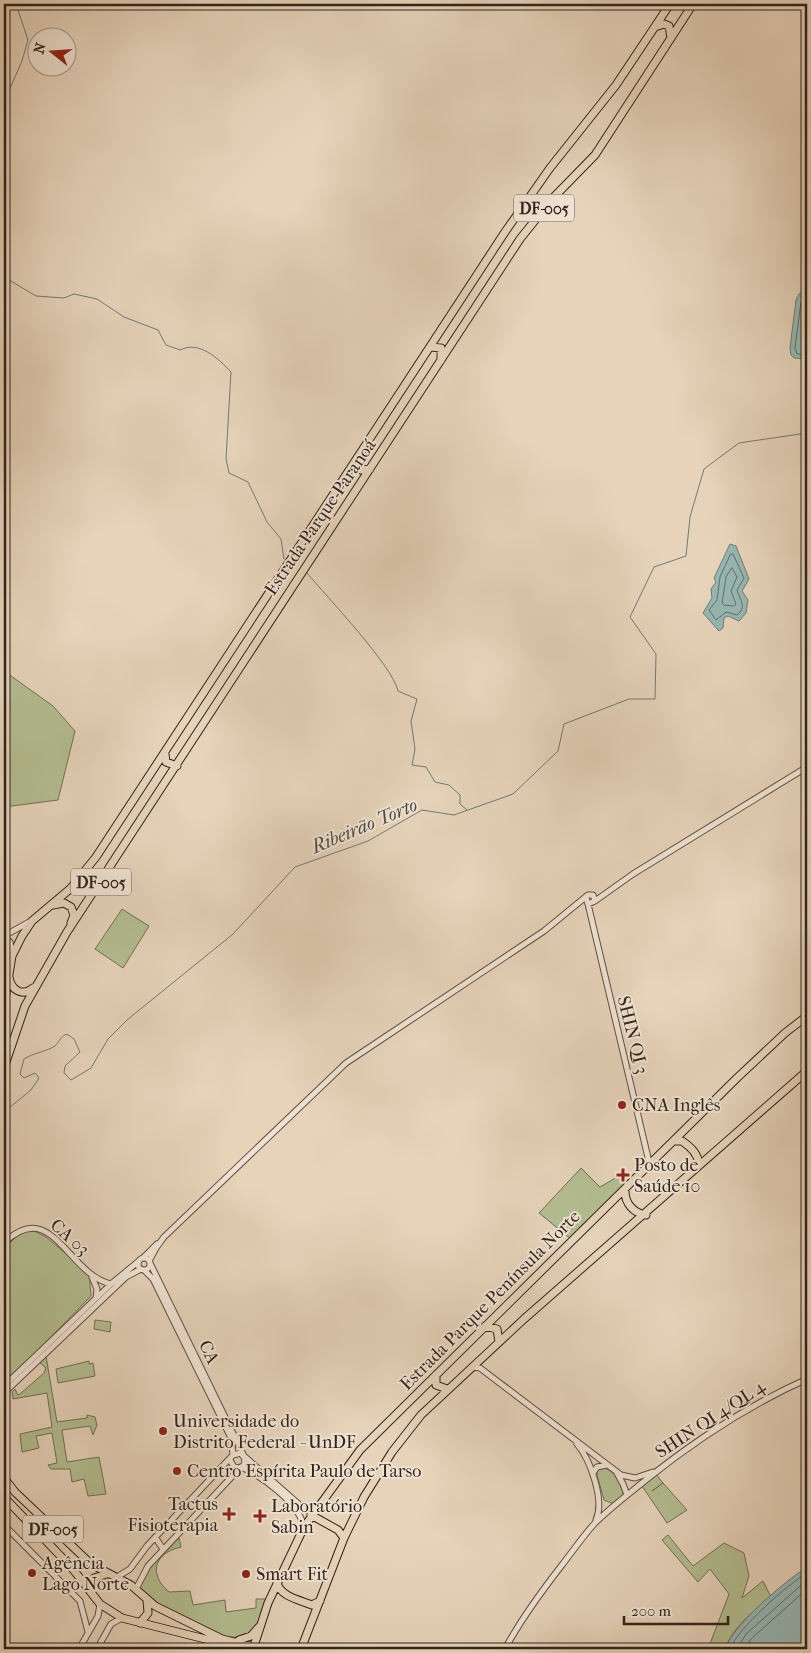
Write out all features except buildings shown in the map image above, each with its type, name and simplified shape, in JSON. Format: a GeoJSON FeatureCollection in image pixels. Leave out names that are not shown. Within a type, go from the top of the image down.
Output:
{"type":"FeatureCollection","features":[{"type":"Feature","properties":{"kind":"main road","name":"Estrada Parque Paranoá"},"geometry":{"type":"LineString","coordinates":[[4,1005],[12,956],[32,921],[70,889],[86,872],[541,180],[601,105],[670,4]]}},
{"type":"Feature","properties":{"kind":"main road","name":"Estrada Parque Paranoá"},"geometry":{"type":"LineString","coordinates":[[4,1068],[25,1006],[67,932],[520,239],[552,199],[596,155],[693,4]]}},
{"type":"Feature","properties":{"kind":"main road"},"geometry":{"type":"LineString","coordinates":[[656,26],[664,24],[669,26],[671,38]]}},
{"type":"Feature","properties":{"kind":"main road"},"geometry":{"type":"LineString","coordinates":[[431,347],[441,348],[441,360]]}},
{"type":"Feature","properties":{"kind":"main road"},"geometry":{"type":"LineString","coordinates":[[356,460],[361,470],[370,469]]}},
{"type":"Feature","properties":{"kind":"main road"},"geometry":{"type":"LineString","coordinates":[[244,634],[251,632],[254,634],[255,644]]}},
{"type":"Feature","properties":{"kind":"main road"},"geometry":{"type":"LineString","coordinates":[[165,754],[166,762],[177,766]]}},
{"type":"Feature","properties":{"kind":"main road"},"geometry":{"type":"LineString","coordinates":[[48,907],[60,903],[71,907],[74,916],[67,932]]}},
{"type":"Feature","properties":{"kind":"main road"},"geometry":{"type":"LineString","coordinates":[[9,974],[11,985],[17,991],[29,992],[35,987]]}},
{"type":"Feature","properties":{"kind":"main road","name":"Estrada Parque Península Norte"},"geometry":{"type":"LineString","coordinates":[[254,1647],[277,1584],[304,1527],[318,1505],[373,1436],[756,1060],[807,1016]]}},
{"type":"Feature","properties":{"kind":"main road","name":"Estrada Parque Península Norte"},"geometry":{"type":"LineString","coordinates":[[301,1649],[344,1538],[364,1497],[392,1452],[422,1415],[470,1367],[807,1072]]}},
{"type":"Feature","properties":{"kind":"main road"},"geometry":{"type":"LineString","coordinates":[[674,1141],[682,1141],[690,1148],[698,1158],[698,1166]]}},
{"type":"Feature","properties":{"kind":"main road"},"geometry":{"type":"LineString","coordinates":[[624,1191],[626,1200],[631,1208],[636,1212],[646,1214]]}},
{"type":"Feature","properties":{"kind":"main road"},"geometry":{"type":"LineString","coordinates":[[485,1326],[497,1329],[499,1342]]}},
{"type":"Feature","properties":{"kind":"main road"},"geometry":{"type":"LineString","coordinates":[[436,1375],[436,1385],[447,1389]]}},
{"type":"Feature","properties":{"kind":"main road","name":"DF-005"},"geometry":{"type":"LineString","coordinates":[[4,1478],[83,1557],[107,1574],[117,1577],[136,1589],[147,1600],[185,1622],[254,1647]]}},
{"type":"Feature","properties":{"kind":"main road","name":"DF-005"},"geometry":{"type":"LineString","coordinates":[[4,1497],[72,1568],[100,1604],[122,1618],[224,1644],[235,1649]]}},
{"type":"Feature","properties":{"kind":"main road"},"geometry":{"type":"LineString","coordinates":[[302,1507],[310,1510],[318,1505]]}},
{"type":"Feature","properties":{"kind":"main road"},"geometry":{"type":"LineString","coordinates":[[311,1515],[338,1530],[344,1538]]}},
{"type":"Feature","properties":{"kind":"main road"},"geometry":{"type":"LineString","coordinates":[[90,1592],[90,1584],[94,1578],[107,1574]]}},
{"type":"Feature","properties":{"kind":"main road"},"geometry":{"type":"LineString","coordinates":[[277,1584],[282,1592],[298,1599],[312,1604],[320,1600]]}},
{"type":"Feature","properties":{"kind":"main road"},"geometry":{"type":"LineString","coordinates":[[140,1623],[148,1613],[147,1600]]}},
{"type":"Feature","properties":{"kind":"main road"},"geometry":{"type":"LineString","coordinates":[[231,1640],[247,1638],[261,1625]]}},
{"type":"Feature","properties":{"kind":"main road"},"geometry":{"type":"LineString","coordinates":[[254,1647],[263,1649]]}},
{"type":"Feature","properties":{"kind":"street"},"geometry":{"type":"LineString","coordinates":[[4,1386],[111,1284],[159,1243],[346,1063],[523,946],[577,906],[590,902],[807,766]]}},
{"type":"Feature","properties":{"kind":"street"},"geometry":{"type":"LineString","coordinates":[[590,902],[593,895],[610,889]]}},
{"type":"Feature","properties":{"kind":"street","name":"SHIN QI 3"},"geometry":{"type":"LineString","coordinates":[[590,902],[593,922],[650,1166]]}},
{"type":"Feature","properties":{"kind":"street"},"geometry":{"type":"LineString","coordinates":[[12,956],[12,947],[5,938],[32,921]]}},
{"type":"Feature","properties":{"kind":"street"},"geometry":{"type":"LineString","coordinates":[[648,1154],[656,1160]]}},
{"type":"Feature","properties":{"kind":"street","name":"CA 03"},"geometry":{"type":"LineString","coordinates":[[4,1243],[17,1231],[38,1227],[49,1233],[91,1275],[111,1284]]}},
{"type":"Feature","properties":{"kind":"street"},"geometry":{"type":"LineString","coordinates":[[4,1393],[126,1277],[149,1267],[159,1243]]}},
{"type":"Feature","properties":{"kind":"street"},"geometry":{"type":"LineString","coordinates":[[141,1259],[150,1262]]}},
{"type":"Feature","properties":{"kind":"street"},"geometry":{"type":"LineString","coordinates":[[141,1259],[138,1265],[143,1269]]}},
{"type":"Feature","properties":{"kind":"street","name":"CA"},"geometry":{"type":"LineString","coordinates":[[150,1262],[244,1455],[311,1515]]}},
{"type":"Feature","properties":{"kind":"street","name":"CA"},"geometry":{"type":"LineString","coordinates":[[143,1269],[153,1279],[231,1438],[232,1457]]}},
{"type":"Feature","properties":{"kind":"street","name":"CA 03"},"geometry":{"type":"LineString","coordinates":[[91,1275],[97,1289],[96,1298]]}},
{"type":"Feature","properties":{"kind":"street"},"geometry":{"type":"LineString","coordinates":[[470,1367],[480,1368],[479,1359]]}},
{"type":"Feature","properties":{"kind":"street","name":"SHIN QI 4/QL 4"},"geometry":{"type":"LineString","coordinates":[[480,1368],[615,1471],[635,1478],[656,1471]]}},
{"type":"Feature","properties":{"kind":"street","name":"SHIN QI 4/QL 4"},"geometry":{"type":"LineString","coordinates":[[505,1649],[525,1614],[594,1524],[613,1507],[656,1471],[752,1406],[807,1379]]}},
{"type":"Feature","properties":{"kind":"street","name":"SHIN QI 4/QL 4"},"geometry":{"type":"LineString","coordinates":[[576,1441],[586,1455],[593,1473],[599,1513],[594,1524]]}},
{"type":"Feature","properties":{"kind":"street"},"geometry":{"type":"LineString","coordinates":[[117,1577],[130,1569],[156,1537],[208,1480],[238,1452],[244,1455],[245,1462],[148,1566],[136,1589]]}},
{"type":"Feature","properties":{"kind":"street"},"geometry":{"type":"LineString","coordinates":[[232,1457],[234,1467],[240,1467],[257,1474],[298,1512],[304,1527]]}},
{"type":"Feature","properties":{"kind":"street"},"geometry":{"type":"LineString","coordinates":[[593,1473],[597,1467],[607,1465]]}},
{"type":"Feature","properties":{"kind":"street"},"geometry":{"type":"LineString","coordinates":[[615,1471],[622,1480],[626,1496]]}},
{"type":"Feature","properties":{"kind":"street"},"geometry":{"type":"LineString","coordinates":[[598,1498],[602,1505],[613,1507]]}},
{"type":"Feature","properties":{"kind":"street"},"geometry":{"type":"LineString","coordinates":[[4,1525],[80,1601],[88,1632]]}},
{"type":"Feature","properties":{"kind":"street"},"geometry":{"type":"LineString","coordinates":[[156,1537],[163,1549]]}},
{"type":"Feature","properties":{"kind":"street"},"geometry":{"type":"LineString","coordinates":[[79,1649],[98,1616],[100,1604]]}},
{"type":"Feature","properties":{"kind":"street"},"geometry":{"type":"LineString","coordinates":[[97,1649],[111,1624],[122,1618]]}},
{"type":"Feature","properties":{"kind":"street"},"geometry":{"type":"LineString","coordinates":[[86,1621],[90,1624],[94,1622]]}},
{"type":"Feature","properties":{"kind":"green space"},"geometry":{"type":"Polygon","coordinates":[[[4,671],[53,706],[75,731],[58,800],[4,807],[4,671]]]}},
{"type":"Feature","properties":{"kind":"green space"},"geometry":{"type":"Polygon","coordinates":[[[122,909],[149,926],[123,968],[95,949],[122,909]]]}},
{"type":"Feature","properties":{"kind":"green space"},"geometry":{"type":"Polygon","coordinates":[[[581,1168],[600,1187],[619,1176],[628,1182],[571,1239],[539,1213],[581,1168]]]}},
{"type":"Feature","properties":{"kind":"green space"},"geometry":{"type":"Polygon","coordinates":[[[26,1227],[46,1237],[89,1273],[91,1296],[4,1385],[4,1249],[26,1227]]]}},
{"type":"Feature","properties":{"kind":"green space"},"geometry":{"type":"Polygon","coordinates":[[[95,1320],[111,1322],[110,1332],[94,1329],[95,1320]]]}},
{"type":"Feature","properties":{"kind":"green space"},"geometry":{"type":"Polygon","coordinates":[[[46,1356],[57,1422],[87,1418],[87,1415],[95,1417],[97,1425],[93,1435],[90,1426],[62,1430],[67,1462],[99,1457],[106,1494],[88,1496],[84,1479],[72,1482],[70,1469],[51,1469],[48,1465],[57,1463],[52,1433],[36,1436],[39,1448],[22,1452],[20,1434],[52,1427],[47,1393],[13,1399],[12,1392],[15,1389],[18,1395],[20,1394],[44,1373],[46,1368],[40,1363],[46,1356]]]}},
{"type":"Feature","properties":{"kind":"green space"},"geometry":{"type":"Polygon","coordinates":[[[89,1361],[89,1364],[93,1363],[95,1376],[58,1383],[56,1369],[89,1361]]]}},
{"type":"Feature","properties":{"kind":"green space"},"geometry":{"type":"Polygon","coordinates":[[[602,1467],[614,1474],[622,1486],[623,1495],[614,1504],[604,1500],[597,1475],[598,1469],[602,1467]]]}},
{"type":"Feature","properties":{"kind":"green space"},"geometry":{"type":"Polygon","coordinates":[[[656,1474],[687,1510],[667,1523],[642,1486],[656,1474]]]}},
{"type":"Feature","properties":{"kind":"green space"},"geometry":{"type":"Polygon","coordinates":[[[668,1535],[693,1566],[724,1543],[744,1553],[749,1576],[742,1598],[763,1581],[771,1597],[750,1614],[738,1627],[725,1649],[708,1649],[729,1594],[710,1569],[698,1582],[662,1540],[668,1535]]]}},
{"type":"Feature","properties":{"kind":"green space"},"geometry":{"type":"Polygon","coordinates":[[[179,1538],[181,1547],[165,1554],[157,1565],[156,1571],[162,1585],[169,1592],[190,1591],[193,1605],[225,1600],[226,1612],[256,1608],[256,1599],[266,1599],[259,1624],[244,1638],[220,1636],[154,1603],[140,1587],[150,1568],[179,1538]]]}},
{"type":"Feature","properties":{"kind":"water"},"geometry":{"type":"Polygon","coordinates":[[[807,289],[807,359],[794,358],[791,355],[790,348],[796,300],[799,294],[807,289]]]}},
{"type":"Feature","properties":{"kind":"water"},"geometry":{"type":"Polygon","coordinates":[[[730,544],[736,546],[749,579],[742,591],[748,600],[746,613],[739,621],[728,616],[724,618],[723,628],[719,631],[703,613],[712,598],[711,589],[716,582],[714,578],[730,544]]]}},
{"type":"Feature","properties":{"kind":"water"},"geometry":{"type":"Polygon","coordinates":[[[807,1567],[807,1649],[725,1649],[738,1628],[761,1604],[807,1567]]]}},
{"type":"Feature","properties":{"kind":"waterway"},"geometry":{"type":"LineString","coordinates":[[4,102],[22,61],[28,40],[16,4]]}},
{"type":"Feature","properties":{"kind":"waterway"},"geometry":{"type":"LineString","coordinates":[[4,277],[36,296],[64,298],[74,294],[97,299],[124,317],[158,330],[166,345],[180,350],[194,347],[201,349],[215,357],[231,372],[226,459],[229,473],[248,482],[267,522],[281,539],[284,559]]}},
{"type":"Feature","properties":{"kind":"waterway","name":"Ribeirão Torto"},"geometry":{"type":"LineString","coordinates":[[4,1122],[9,1108],[31,1090],[39,1078],[35,1073],[24,1078],[20,1074],[24,1059],[52,1048],[67,1034],[74,1039],[80,1052],[65,1066],[64,1073],[71,1080],[91,1068],[108,1039],[127,1020],[233,934],[295,867],[368,841],[422,810],[454,815],[513,794],[558,751],[564,724],[629,699],[655,699],[656,654],[630,617],[654,567],[686,556],[690,517],[704,469],[739,443],[807,433]]}},
{"type":"Feature","properties":{"kind":"waterway"},"geometry":{"type":"LineString","coordinates":[[307,573],[372,649],[384,665],[398,691],[417,699],[411,721],[415,749],[412,765],[426,767],[435,782],[449,785],[460,795],[460,804],[467,810]]}},
{"type":"Feature","properties":{"kind":"place","name":"CNA Inglês"},"geometry":{"type":"Point","coordinates":[622,1105]}},
{"type":"Feature","properties":{"kind":"place","name":"Posto de Saúde 10"},"geometry":{"type":"Point","coordinates":[623,1175]}},
{"type":"Feature","properties":{"kind":"place","name":"Universidade do Distrito Federal - UnDF"},"geometry":{"type":"Point","coordinates":[163,1431]}},
{"type":"Feature","properties":{"kind":"place","name":"Centro Espírita Paulo de Tarso"},"geometry":{"type":"Point","coordinates":[177,1471]}},
{"type":"Feature","properties":{"kind":"place","name":"Tactus Fisioterapia"},"geometry":{"type":"Point","coordinates":[229,1514]}},
{"type":"Feature","properties":{"kind":"place","name":"Laboratório Sabin"},"geometry":{"type":"Point","coordinates":[260,1516]}},
{"type":"Feature","properties":{"kind":"place","name":"Agência Lago Norte"},"geometry":{"type":"Point","coordinates":[32,1573]}},
{"type":"Feature","properties":{"kind":"place","name":"Smart Fit"},"geometry":{"type":"Point","coordinates":[246,1574]}}]}
